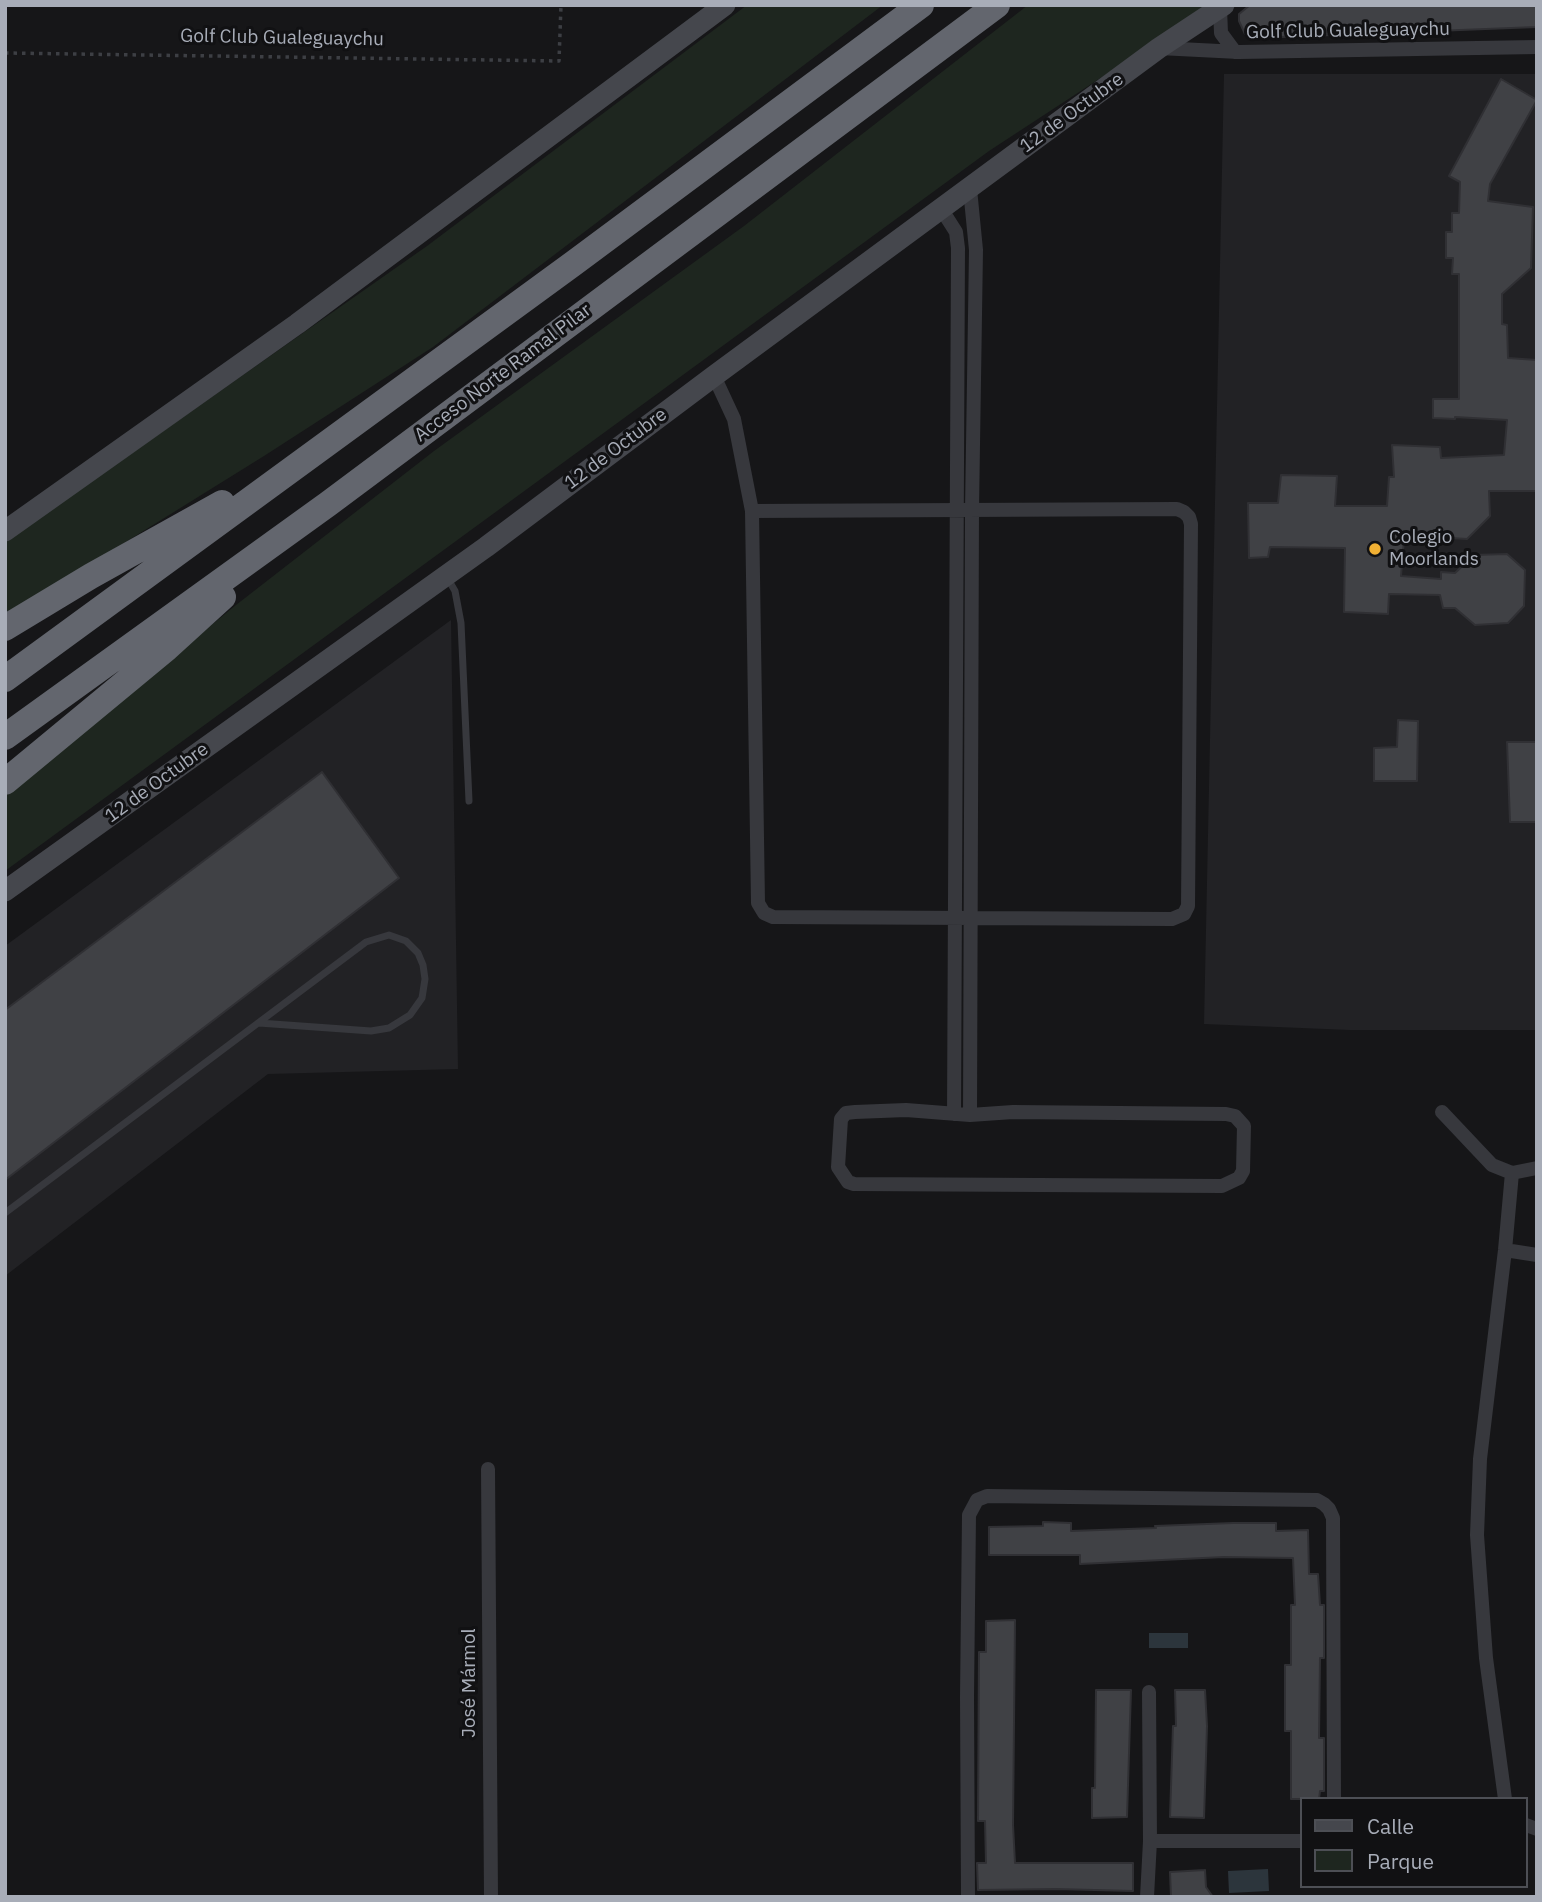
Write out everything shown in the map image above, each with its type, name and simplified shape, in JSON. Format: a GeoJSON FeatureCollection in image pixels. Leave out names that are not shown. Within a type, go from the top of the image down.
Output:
{"type":"FeatureCollection","features":[{"type":"Feature","properties":{"kind":"highway"},"geometry":{"type":"LineString","coordinates":[[5,679],[921,5]]}},
{"type":"Feature","properties":{"kind":"highway","name":"Acceso Norte Ramal Pilar"},"geometry":{"type":"LineString","coordinates":[[5,737],[328,504],[998,5]]}},
{"type":"Feature","properties":{"kind":"highway"},"geometry":{"type":"LineString","coordinates":[[5,628],[91,576],[323,447]]}},
{"type":"Feature","properties":{"kind":"highway"},"geometry":{"type":"LineString","coordinates":[[5,782],[167,648],[328,504]]}},
{"type":"Feature","properties":{"kind":"street"},"geometry":{"type":"LineString","coordinates":[[5,531],[297,324],[725,5]]}},
{"type":"Feature","properties":{"kind":"street"},"geometry":{"type":"LineString","coordinates":[[1222,7],[1221,33],[1235,52]]}},
{"type":"Feature","properties":{"kind":"street","name":"12 de Octubre"},"geometry":{"type":"LineString","coordinates":[[5,891],[446,575],[1160,48],[1222,7]]}},
{"type":"Feature","properties":{"kind":"street","name":"Golf Club Gualeguaychu"},"geometry":{"type":"LineString","coordinates":[[1160,48],[1235,52],[1537,47]]}},
{"type":"Feature","properties":{"kind":"street"},"geometry":{"type":"LineString","coordinates":[[970,189],[976,231],[972,510],[970,1115]]}},
{"type":"Feature","properties":{"kind":"street"},"geometry":{"type":"LineString","coordinates":[[942,210],[956,232],[958,248],[954,1114]]}},
{"type":"Feature","properties":{"kind":"street"},"geometry":{"type":"LineString","coordinates":[[714,376],[734,419],[752,511],[758,903],[764,913],[773,917],[1172,919],[1184,914],[1188,906],[1189,517],[1177,509],[752,511]]}},
{"type":"Feature","properties":{"kind":"street"},"geometry":{"type":"LineString","coordinates":[[906,1110],[970,1115],[1013,1112],[1226,1114],[1235,1116],[1244,1126],[1243,1171],[1239,1178],[1222,1186],[854,1184],[841,1175],[838,1167],[839,1126],[846,1113],[906,1110]]}},
{"type":"Feature","properties":{"kind":"street"},"geometry":{"type":"LineString","coordinates":[[1442,1112],[1492,1165],[1512,1173],[1537,1168]]}},
{"type":"Feature","properties":{"kind":"street"},"geometry":{"type":"LineString","coordinates":[[1505,1797],[1486,1658],[1477,1535],[1480,1459],[1512,1173]]}},
{"type":"Feature","properties":{"kind":"street"},"geometry":{"type":"LineString","coordinates":[[1505,1250],[1537,1255]]}},
{"type":"Feature","properties":{"kind":"street","name":"José Mármol"},"geometry":{"type":"LineString","coordinates":[[488,1469],[491,1897]]}},
{"type":"Feature","properties":{"kind":"street"},"geometry":{"type":"LineString","coordinates":[[968,1897],[970,1515],[977,1500],[987,1496],[1317,1500],[1324,1504],[1333,1518],[1334,1797]]}},
{"type":"Feature","properties":{"kind":"street"},"geometry":{"type":"LineString","coordinates":[[1147,1897],[1150,1840],[1149,1692]]}},
{"type":"Feature","properties":{"kind":"street"},"geometry":{"type":"LineString","coordinates":[[1150,1840],[1300,1841]]}},
{"type":"Feature","properties":{"kind":"lane"},"geometry":{"type":"LineString","coordinates":[[446,575],[455,591],[461,623],[469,801]]}},
{"type":"Feature","properties":{"kind":"lane"},"geometry":{"type":"LineString","coordinates":[[5,1213],[366,942],[389,935],[406,941],[418,953],[423,965],[425,979],[422,998],[410,1015],[389,1027],[371,1031],[259,1023]]}},
{"type":"Feature","properties":{"kind":"path","name":"Golf Club Gualeguaychu"},"geometry":{"type":"LineString","coordinates":[[5,53],[559,61],[561,5]]}},
{"type":"Feature","properties":{"kind":"shaded area","name":"Colegio Moorlands"},"geometry":{"type":"Polygon","coordinates":[[[1224,74],[1537,74],[1537,1030],[1350,1030],[1204,1024],[1224,74]]]}},
{"type":"Feature","properties":{"kind":"shaded area"},"geometry":{"type":"Polygon","coordinates":[[[451,620],[458,1069],[268,1074],[5,1276],[5,946],[451,620]]]}},
{"type":"Feature","properties":{"kind":"shaded area"},"geometry":{"type":"Polygon","coordinates":[[[1149,1633],[1188,1633],[1188,1648],[1149,1648],[1149,1633]]]}},
{"type":"Feature","properties":{"kind":"shaded area"},"geometry":{"type":"Polygon","coordinates":[[[1268,1869],[1269,1891],[1229,1893],[1228,1871],[1268,1869]]]}},
{"type":"Feature","properties":{"kind":"green space"},"geometry":{"type":"Polygon","coordinates":[[[747,5],[883,5],[433,347],[5,617],[5,542],[427,246],[747,5]]]}},
{"type":"Feature","properties":{"kind":"green space"},"geometry":{"type":"Polygon","coordinates":[[[1028,5],[1212,5],[989,151],[5,871],[5,793],[236,605],[434,451],[744,226],[1028,5]]]}},
{"type":"Feature","properties":{"kind":"building"},"geometry":{"type":"Polygon","coordinates":[[[1250,5],[1537,5],[1537,27],[1256,38],[1245,34],[1239,21],[1239,14],[1250,5]]]}},
{"type":"Feature","properties":{"kind":"building"},"geometry":{"type":"Polygon","coordinates":[[[1501,79],[1537,100],[1490,184],[1488,201],[1533,207],[1531,268],[1502,294],[1502,324],[1507,325],[1508,358],[1537,360],[1537,491],[1489,491],[1490,516],[1467,539],[1404,539],[1401,576],[1441,579],[1441,572],[1455,573],[1474,555],[1507,554],[1525,570],[1524,606],[1508,623],[1475,625],[1455,608],[1443,608],[1440,595],[1389,594],[1388,614],[1344,612],[1345,548],[1270,547],[1268,557],[1249,558],[1248,503],[1278,503],[1281,475],[1337,476],[1335,506],[1387,506],[1389,477],[1394,477],[1392,445],[1440,447],[1441,458],[1504,455],[1507,420],[1433,418],[1433,399],[1459,399],[1459,274],[1452,274],[1453,258],[1446,258],[1446,232],[1452,232],[1452,213],[1459,213],[1460,182],[1449,176],[1501,79]]]}},
{"type":"Feature","properties":{"kind":"building"},"geometry":{"type":"Polygon","coordinates":[[[1398,720],[1418,721],[1417,781],[1374,781],[1374,748],[1397,747],[1398,720]]]}},
{"type":"Feature","properties":{"kind":"building"},"geometry":{"type":"Polygon","coordinates":[[[1507,742],[1537,742],[1537,822],[1510,822],[1507,742]]]}},
{"type":"Feature","properties":{"kind":"building"},"geometry":{"type":"Polygon","coordinates":[[[322,772],[399,878],[5,1180],[5,1010],[322,772]]]}},
{"type":"Feature","properties":{"kind":"building"},"geometry":{"type":"Polygon","coordinates":[[[1043,1522],[1071,1523],[1071,1531],[1276,1523],[1276,1531],[1308,1530],[1309,1574],[1318,1574],[1320,1605],[1324,1605],[1319,1738],[1324,1738],[1324,1791],[1320,1791],[1319,1797],[1291,1799],[1291,1731],[1285,1731],[1285,1665],[1291,1665],[1291,1605],[1295,1605],[1293,1558],[1224,1557],[1080,1564],[1080,1555],[989,1555],[989,1527],[1043,1526],[1043,1522]]]}},
{"type":"Feature","properties":{"kind":"building"},"geometry":{"type":"Polygon","coordinates":[[[1015,1620],[1015,1863],[1133,1863],[1133,1891],[978,1890],[977,1863],[986,1863],[985,1821],[978,1821],[979,1652],[986,1652],[986,1621],[1015,1620]]]}},
{"type":"Feature","properties":{"kind":"building"},"geometry":{"type":"Polygon","coordinates":[[[1096,1690],[1131,1690],[1127,1817],[1092,1818],[1096,1690]]]}},
{"type":"Feature","properties":{"kind":"building"},"geometry":{"type":"Polygon","coordinates":[[[1175,1690],[1205,1690],[1207,1726],[1204,1818],[1170,1817],[1173,1726],[1176,1726],[1175,1690]]]}},
{"type":"Feature","properties":{"kind":"building"},"geometry":{"type":"Polygon","coordinates":[[[1205,1870],[1206,1887],[1213,1897],[1171,1897],[1170,1872],[1205,1870]]]}},
{"type":"Feature","properties":{"kind":"place","name":"Colegio Moorlands"},"geometry":{"type":"Point","coordinates":[1375,549]}}]}
